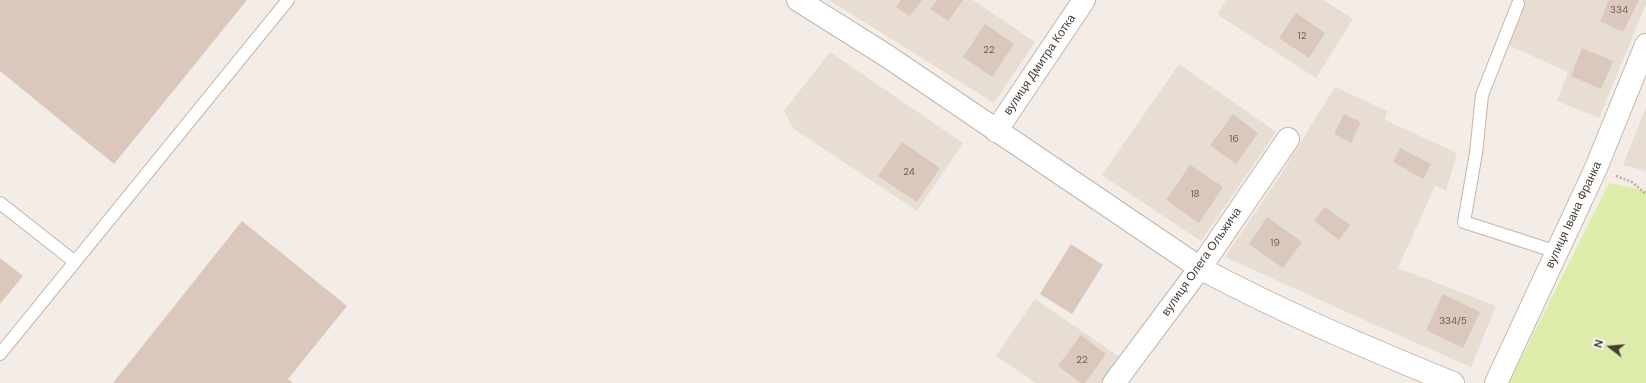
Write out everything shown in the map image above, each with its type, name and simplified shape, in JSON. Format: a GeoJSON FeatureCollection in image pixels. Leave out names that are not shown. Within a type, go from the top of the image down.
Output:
{"type":"FeatureCollection","features":[{"type":"Feature","properties":{"kind":"street"},"geometry":{"type":"LineString","coordinates":[[798,0],[887,56],[1200,268],[1241,290],[1360,345],[1453,383]]}},
{"type":"Feature","properties":{"kind":"street","name":"вулиця Дмитра Котка"},"geometry":{"type":"LineString","coordinates":[[996,131],[1084,0]]}},
{"type":"Feature","properties":{"kind":"street","name":"вулиця Івана Франка"},"geometry":{"type":"LineString","coordinates":[[1496,383],[1596,168],[1646,45]]}},
{"type":"Feature","properties":{"kind":"street","name":"вулиця Олега Ольжича"},"geometry":{"type":"LineString","coordinates":[[1114,383],[1200,268],[1288,139]]}},
{"type":"Feature","properties":{"kind":"lane"},"geometry":{"type":"LineString","coordinates":[[0,354],[288,0]]}},
{"type":"Feature","properties":{"kind":"lane"},"geometry":{"type":"LineString","coordinates":[[1518,4],[1482,95],[1476,153],[1464,222],[1557,252]]}},
{"type":"Feature","properties":{"kind":"lane"},"geometry":{"type":"LineString","coordinates":[[0,203],[76,262]]}},
{"type":"Feature","properties":{"kind":"path"},"geometry":{"type":"LineString","coordinates":[[1596,168],[1632,182],[1646,194]]}},
{"type":"Feature","properties":{"kind":"shaded area"},"geometry":{"type":"Polygon","coordinates":[[[829,0],[973,0],[1035,42],[994,103],[829,0]]]}},
{"type":"Feature","properties":{"kind":"shaded area"},"geometry":{"type":"Polygon","coordinates":[[[1226,0],[1324,0],[1353,19],[1316,78],[1217,14],[1226,0]]]}},
{"type":"Feature","properties":{"kind":"shaded area"},"geometry":{"type":"Polygon","coordinates":[[[1525,0],[1646,0],[1646,4],[1599,118],[1557,101],[1568,72],[1506,44],[1525,0]]]}},
{"type":"Feature","properties":{"kind":"shaded area"},"geometry":{"type":"Polygon","coordinates":[[[830,52],[963,143],[917,211],[794,129],[784,111],[830,52]]]}},
{"type":"Feature","properties":{"kind":"shaded area"},"geometry":{"type":"Polygon","coordinates":[[[1179,64],[1276,132],[1201,241],[1102,175],[1179,64]]]}},
{"type":"Feature","properties":{"kind":"shaded area"},"geometry":{"type":"Polygon","coordinates":[[[1335,87],[1387,111],[1385,120],[1457,153],[1446,190],[1435,186],[1398,268],[1496,306],[1471,367],[1225,257],[1281,174],[1335,87]]]}},
{"type":"Feature","properties":{"kind":"shaded area"},"geometry":{"type":"Polygon","coordinates":[[[1646,107],[1646,171],[1623,165],[1646,107]]]}},
{"type":"Feature","properties":{"kind":"shaded area"},"geometry":{"type":"Polygon","coordinates":[[[1035,299],[1121,358],[1104,383],[1036,383],[996,356],[1035,299]]]}},
{"type":"Feature","properties":{"kind":"green space"},"geometry":{"type":"Polygon","coordinates":[[[1609,183],[1646,191],[1646,383],[1509,383],[1609,183]]]}},
{"type":"Feature","properties":{"kind":"building"},"geometry":{"type":"Polygon","coordinates":[[[0,0],[247,0],[114,164],[0,71],[0,0]]]}},
{"type":"Feature","properties":{"kind":"building"},"geometry":{"type":"Polygon","coordinates":[[[901,0],[922,0],[910,16],[896,7],[901,0]]]}},
{"type":"Feature","properties":{"kind":"building"},"geometry":{"type":"Polygon","coordinates":[[[937,0],[963,0],[948,21],[930,9],[937,0]]]}},
{"type":"Feature","properties":{"kind":"building"},"geometry":{"type":"Polygon","coordinates":[[[1609,0],[1639,0],[1623,32],[1600,21],[1609,0]]]}},
{"type":"Feature","properties":{"kind":"building"},"geometry":{"type":"Polygon","coordinates":[[[1296,13],[1325,33],[1309,58],[1279,38],[1296,13]]]}},
{"type":"Feature","properties":{"kind":"building"},"geometry":{"type":"Polygon","coordinates":[[[985,24],[1014,44],[992,77],[963,57],[985,24]]]}},
{"type":"Feature","properties":{"kind":"building"},"geometry":{"type":"Polygon","coordinates":[[[1582,48],[1613,61],[1601,89],[1571,76],[1582,48]]]}},
{"type":"Feature","properties":{"kind":"building"},"geometry":{"type":"Polygon","coordinates":[[[1233,114],[1258,133],[1236,164],[1210,145],[1233,114]]]}},
{"type":"Feature","properties":{"kind":"building"},"geometry":{"type":"Polygon","coordinates":[[[1344,114],[1361,122],[1351,143],[1334,134],[1344,114]]]}},
{"type":"Feature","properties":{"kind":"building"},"geometry":{"type":"Polygon","coordinates":[[[902,142],[940,168],[917,202],[878,176],[902,142]]]}},
{"type":"Feature","properties":{"kind":"building"},"geometry":{"type":"Polygon","coordinates":[[[1400,148],[1431,164],[1423,179],[1393,162],[1400,148]]]}},
{"type":"Feature","properties":{"kind":"building"},"geometry":{"type":"Polygon","coordinates":[[[1190,165],[1223,187],[1199,223],[1166,200],[1190,165]]]}},
{"type":"Feature","properties":{"kind":"building"},"geometry":{"type":"Polygon","coordinates":[[[1325,207],[1350,225],[1339,240],[1314,221],[1325,207]]]}},
{"type":"Feature","properties":{"kind":"building"},"geometry":{"type":"Polygon","coordinates":[[[1267,217],[1302,242],[1283,268],[1249,244],[1267,217]]]}},
{"type":"Feature","properties":{"kind":"building"},"geometry":{"type":"Polygon","coordinates":[[[242,221],[347,306],[288,379],[293,383],[113,383],[242,221]]]}},
{"type":"Feature","properties":{"kind":"building"},"geometry":{"type":"Polygon","coordinates":[[[1071,244],[1103,265],[1072,314],[1040,294],[1071,244]]]}},
{"type":"Feature","properties":{"kind":"building"},"geometry":{"type":"Polygon","coordinates":[[[0,258],[23,276],[0,304],[0,258]]]}},
{"type":"Feature","properties":{"kind":"building"},"geometry":{"type":"Polygon","coordinates":[[[1443,294],[1480,312],[1463,348],[1426,330],[1443,294]]]}},
{"type":"Feature","properties":{"kind":"building"},"geometry":{"type":"Polygon","coordinates":[[[1081,335],[1106,354],[1085,383],[1081,383],[1058,366],[1081,335]]]}}]}
